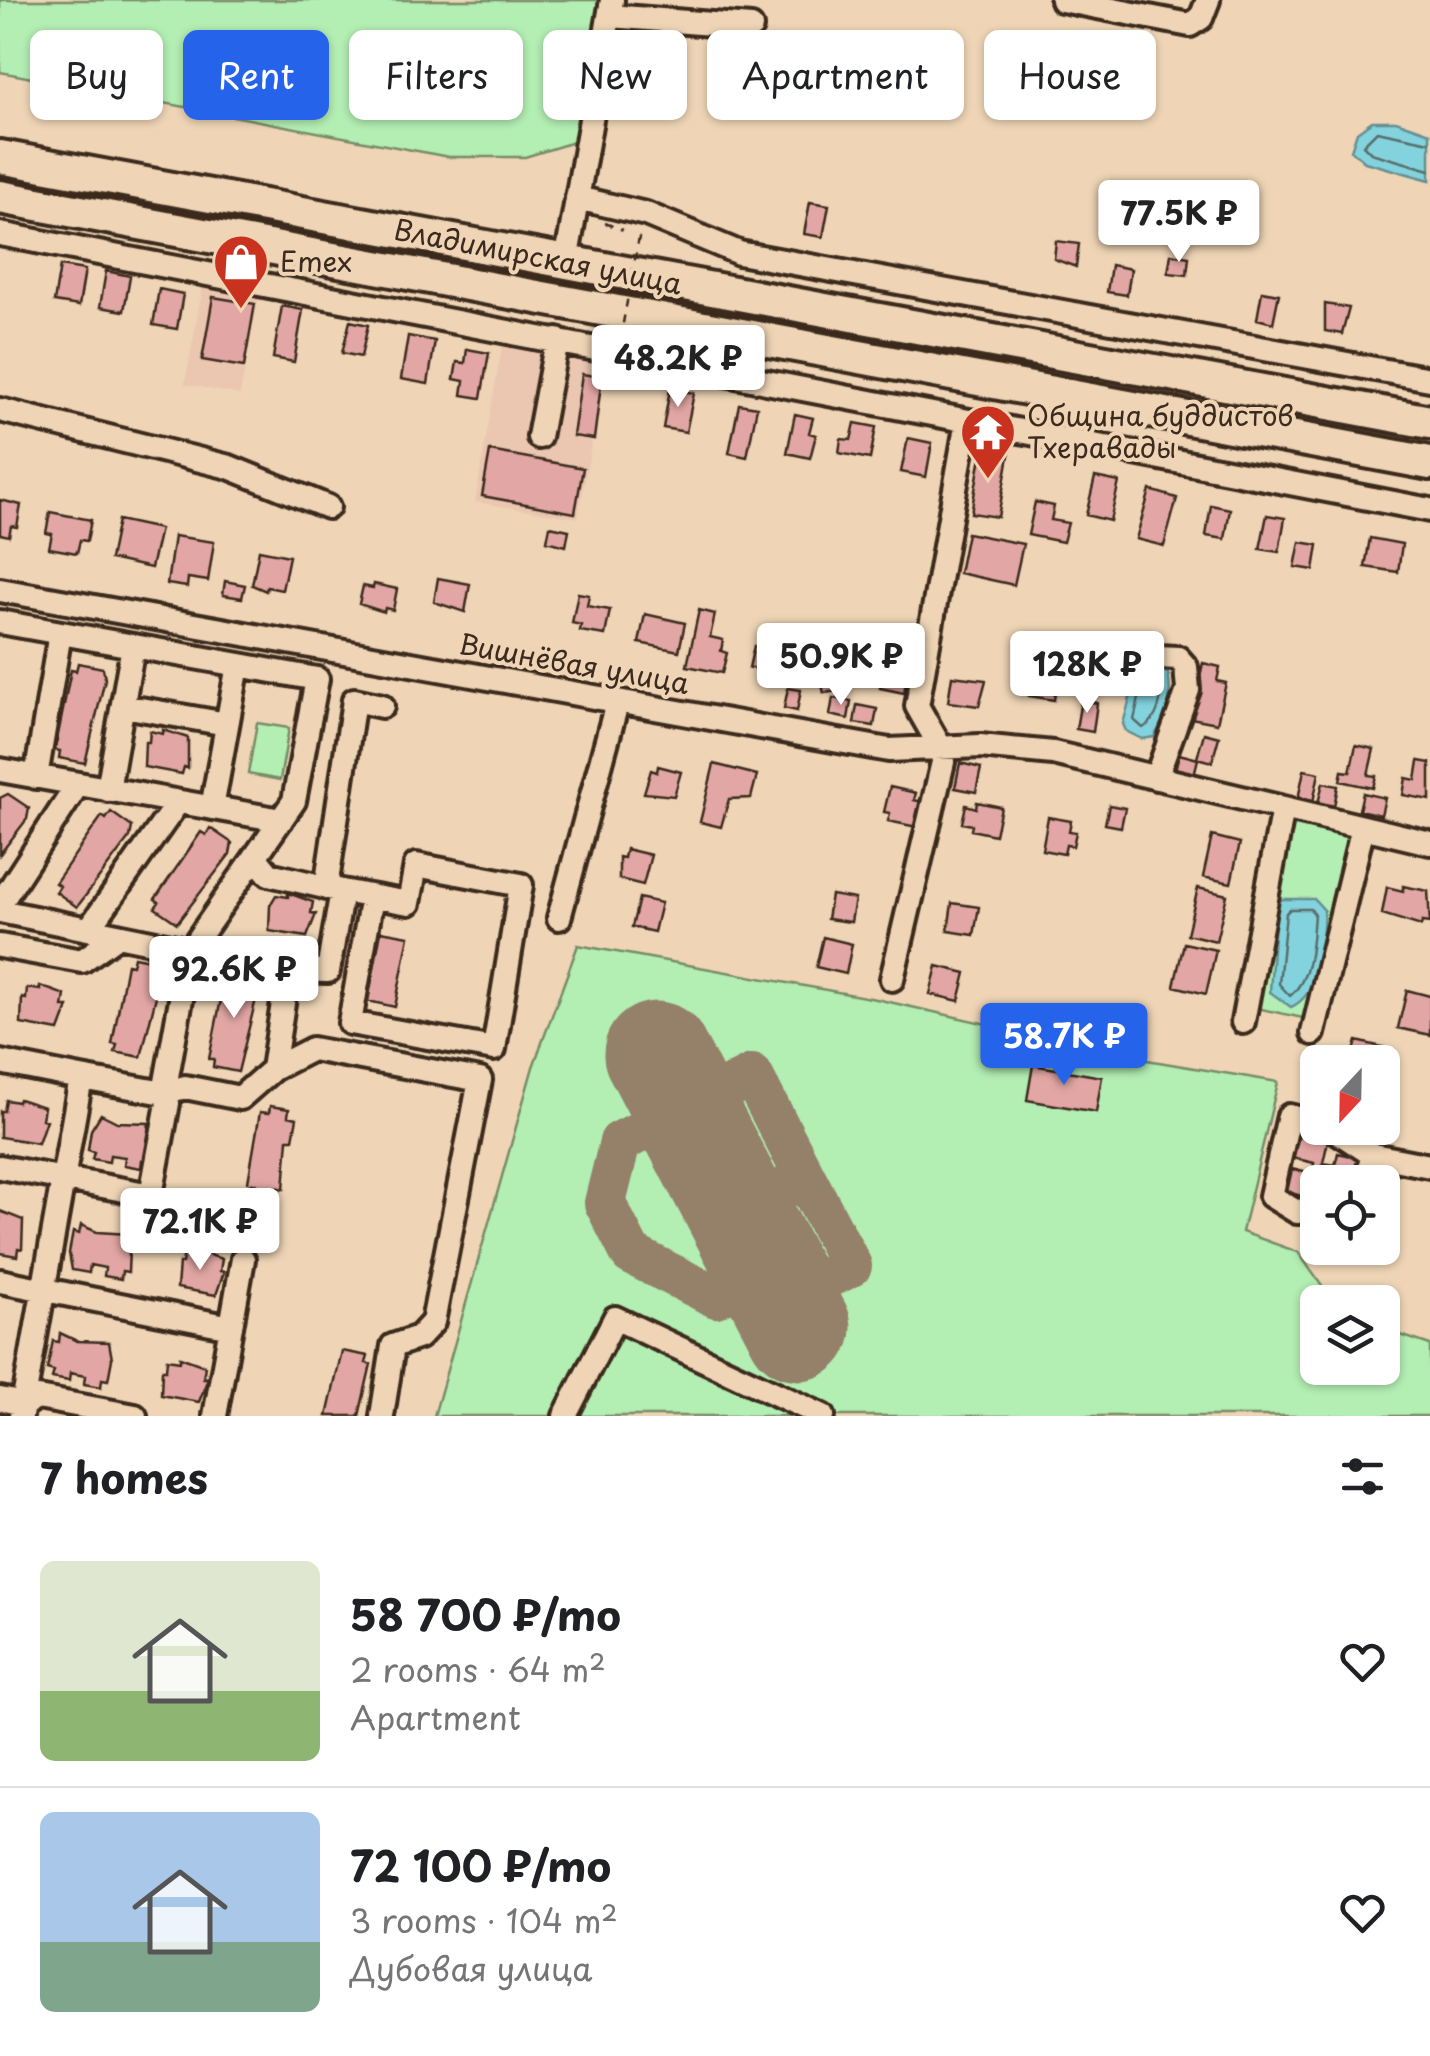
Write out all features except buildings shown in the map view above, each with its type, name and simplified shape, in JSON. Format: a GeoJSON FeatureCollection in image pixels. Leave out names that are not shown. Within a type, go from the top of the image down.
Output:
{"type":"FeatureCollection","features":[{"type":"Feature","properties":{"kind":"highway","name":"Владимирская улица"},"geometry":{"type":"LineString","coordinates":[[0,157],[1430,422]]}},
{"type":"Feature","properties":{"kind":"highway","name":"Владимирская улица"},"geometry":{"type":"LineString","coordinates":[[3,197],[1430,462]]}},
{"type":"Feature","properties":{"kind":"street"},"geometry":{"type":"LineString","coordinates":[[1062,0],[1190,25],[1200,18],[1208,0]]}},
{"type":"Feature","properties":{"kind":"street"},"geometry":{"type":"LineString","coordinates":[[566,262],[611,8],[751,27]]}},
{"type":"Feature","properties":{"kind":"street"},"geometry":{"type":"LineString","coordinates":[[3,197],[0,233],[1430,510]]}},
{"type":"Feature","properties":{"kind":"street"},"geometry":{"type":"LineString","coordinates":[[577,198],[646,214],[739,253],[1430,380]]}},
{"type":"Feature","properties":{"kind":"street"},"geometry":{"type":"LineString","coordinates":[[540,437],[557,340]]}},
{"type":"Feature","properties":{"kind":"street"},"geometry":{"type":"LineString","coordinates":[[0,410],[229,467],[328,507]]}},
{"type":"Feature","properties":{"kind":"street"},"geometry":{"type":"LineString","coordinates":[[892,979],[942,750],[918,706],[967,421]]}},
{"type":"Feature","properties":{"kind":"street","name":"Вишнёвая улица"},"geometry":{"type":"LineString","coordinates":[[0,590],[889,750],[1010,747],[1430,842]]}},
{"type":"Feature","properties":{"kind":"street"},"geometry":{"type":"LineString","coordinates":[[0,622],[317,678],[294,800],[190,950],[164,1093],[168,1102],[151,1195],[0,1167]]}},
{"type":"Feature","properties":{"kind":"street"},"geometry":{"type":"LineString","coordinates":[[36,777],[60,633]]}},
{"type":"Feature","properties":{"kind":"street"},"geometry":{"type":"LineString","coordinates":[[108,790],[133,646]]}},
{"type":"Feature","properties":{"kind":"street"},"geometry":{"type":"LineString","coordinates":[[1137,656],[1178,658],[1186,667],[1188,690],[1156,778]]}},
{"type":"Feature","properties":{"kind":"street"},"geometry":{"type":"LineString","coordinates":[[212,808],[238,664]]}},
{"type":"Feature","properties":{"kind":"street"},"geometry":{"type":"LineString","coordinates":[[78,784],[0,907],[288,970],[328,971],[354,700],[382,706]]}},
{"type":"Feature","properties":{"kind":"street"},"geometry":{"type":"LineString","coordinates":[[558,918],[617,703]]}},
{"type":"Feature","properties":{"kind":"street"},"geometry":{"type":"LineString","coordinates":[[123,706],[227,724]]}},
{"type":"Feature","properties":{"kind":"street"},"geometry":{"type":"LineString","coordinates":[[0,770],[281,820]]}},
{"type":"Feature","properties":{"kind":"street"},"geometry":{"type":"LineString","coordinates":[[89,929],[178,802]]}},
{"type":"Feature","properties":{"kind":"street"},"geometry":{"type":"LineString","coordinates":[[1243,1022],[1283,808]]}},
{"type":"Feature","properties":{"kind":"street"},"geometry":{"type":"LineString","coordinates":[[1313,1034],[1363,827]]}},
{"type":"Feature","properties":{"kind":"street"},"geometry":{"type":"LineString","coordinates":[[255,857],[269,874],[408,903],[416,864],[521,886],[494,1049],[350,1023],[372,897]]}},
{"type":"Feature","properties":{"kind":"street"},"geometry":{"type":"LineString","coordinates":[[0,946],[82,961],[118,935]]}},
{"type":"Feature","properties":{"kind":"street"},"geometry":{"type":"LineString","coordinates":[[273,1069],[288,970]]}},
{"type":"Feature","properties":{"kind":"street"},"geometry":{"type":"LineString","coordinates":[[0,1062],[164,1093],[185,1087],[240,1098],[273,1069],[312,1048],[480,1080],[433,1322],[419,1337],[393,1346],[382,1416]]}},
{"type":"Feature","properties":{"kind":"street"},"geometry":{"type":"LineString","coordinates":[[15,1406],[46,1288],[81,1078]]}},
{"type":"Feature","properties":{"kind":"street"},"geometry":{"type":"LineString","coordinates":[[1300,1118],[1289,1116],[1271,1196],[1300,1211]]}},
{"type":"Feature","properties":{"kind":"street"},"geometry":{"type":"LineString","coordinates":[[1358,1145],[1373,1155],[1430,1166]]}},
{"type":"Feature","properties":{"kind":"street"},"geometry":{"type":"LineString","coordinates":[[1370,1165],[1373,1155]]}},
{"type":"Feature","properties":{"kind":"street"},"geometry":{"type":"LineString","coordinates":[[215,1416],[243,1258]]}},
{"type":"Feature","properties":{"kind":"street"},"geometry":{"type":"LineString","coordinates":[[0,1281],[231,1327]]}},
{"type":"Feature","properties":{"kind":"street"},"geometry":{"type":"LineString","coordinates":[[565,1416],[615,1318],[823,1416]]}},
{"type":"Feature","properties":{"kind":"street"},"geometry":{"type":"LineString","coordinates":[[15,1406],[38,1398],[135,1416]]}},
{"type":"Feature","properties":{"kind":"path"},"geometry":{"type":"LineString","coordinates":[[620,339],[640,232]]}},
{"type":"Feature","properties":{"kind":"shaded area"},"geometry":{"type":"Polygon","coordinates":[[[204,280],[260,291],[240,395],[185,384],[204,280]]]}},
{"type":"Feature","properties":{"kind":"shaded area"},"geometry":{"type":"Polygon","coordinates":[[[503,340],[607,359],[578,518],[475,502],[503,340]]]}},
{"type":"Feature","properties":{"kind":"green space"},"geometry":{"type":"Polygon","coordinates":[[[0,0],[603,0],[597,30],[543,30],[543,120],[581,120],[577,141],[525,157],[449,157],[254,120],[329,120],[329,30],[183,30],[183,107],[163,103],[163,30],[30,30],[30,78],[0,72],[0,0]]]}},
{"type":"Feature","properties":{"kind":"green space"},"geometry":{"type":"Polygon","coordinates":[[[257,723],[289,728],[280,780],[248,774],[257,723]]]}},
{"type":"Feature","properties":{"kind":"green space"},"geometry":{"type":"Polygon","coordinates":[[[1285,819],[1354,836],[1312,1020],[1252,1007],[1285,819]]]}},
{"type":"Feature","properties":{"kind":"green space"},"geometry":{"type":"Polygon","coordinates":[[[578,945],[876,999],[1147,1060],[1278,1082],[1242,1232],[1298,1252],[1300,1265],[1307,1265],[1321,1285],[1300,1285],[1300,1385],[1400,1385],[1400,1335],[1430,1345],[1430,1416],[434,1416],[533,1067],[578,945]]]}},
{"type":"Feature","properties":{"kind":"water"},"geometry":{"type":"Polygon","coordinates":[[[1372,121],[1396,121],[1430,133],[1430,180],[1365,162],[1351,150],[1357,132],[1372,121]]]}},
{"type":"Feature","properties":{"kind":"water"},"geometry":{"type":"Polygon","coordinates":[[[1148,667],[1168,673],[1169,699],[1154,737],[1142,739],[1126,731],[1123,724],[1138,669],[1148,667]]]}},
{"type":"Feature","properties":{"kind":"water"},"geometry":{"type":"Polygon","coordinates":[[[1283,899],[1314,899],[1324,910],[1315,978],[1302,1000],[1291,1007],[1270,992],[1276,903],[1283,899]]]}},
{"type":"Feature","properties":{"kind":"taxiway"},"geometry":{"type":"LineString","coordinates":[[769,1271],[716,1297],[631,1254],[605,1203],[620,1142],[752,1075],[851,1266],[784,1300]]}},
{"type":"Feature","properties":{"kind":"taxiway"},"geometry":{"type":"LineString","coordinates":[[738,1211],[805,1178]]}},
{"type":"Feature","properties":{"kind":"runway"},"geometry":{"type":"LineString","coordinates":[[656,1054],[799,1328]]}},
{"type":"Feature","properties":{"kind":"place","name":"Emex"},"geometry":{"type":"Point","coordinates":[241,311]}},
{"type":"Feature","properties":{"kind":"place","name":"Община буддистов Тхеравады"},"geometry":{"type":"Point","coordinates":[988,481]}}]}
